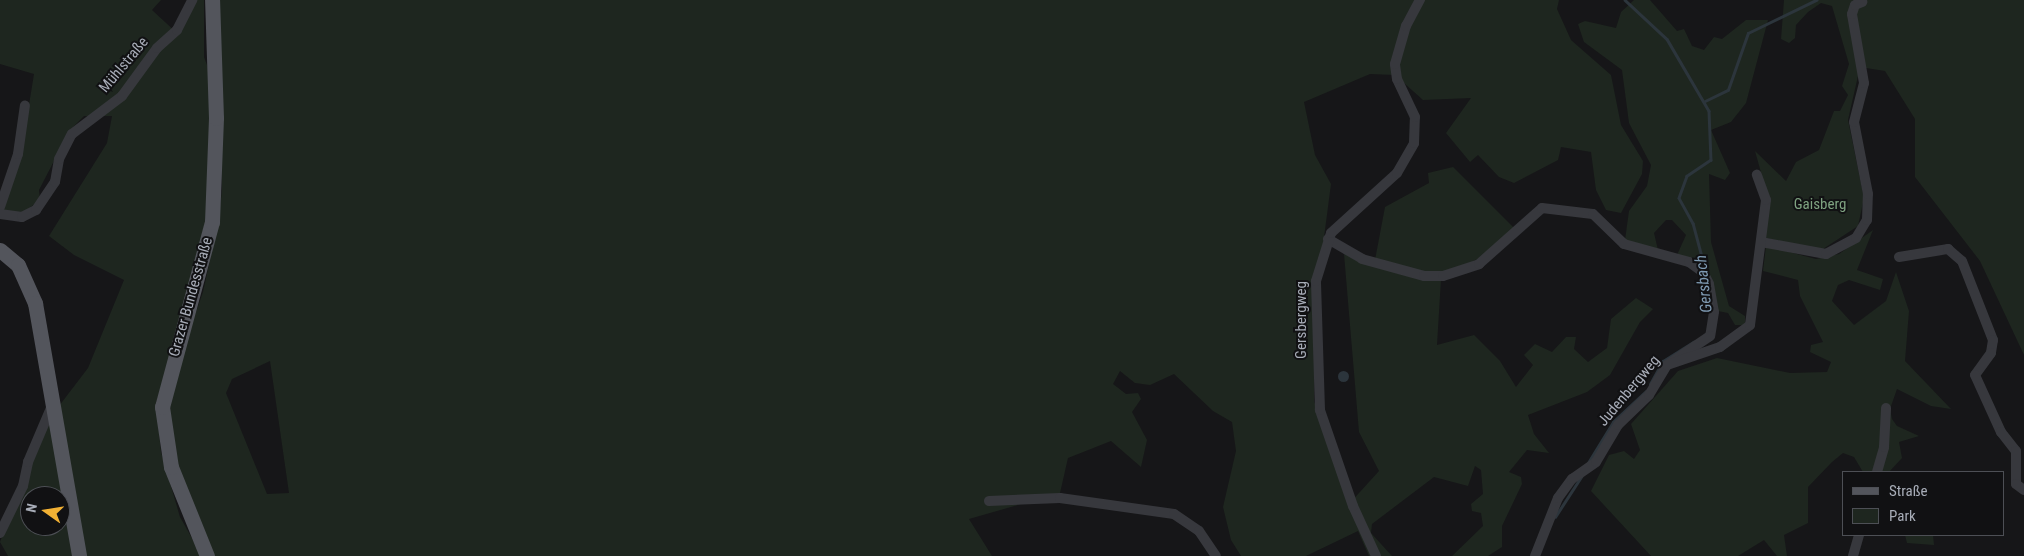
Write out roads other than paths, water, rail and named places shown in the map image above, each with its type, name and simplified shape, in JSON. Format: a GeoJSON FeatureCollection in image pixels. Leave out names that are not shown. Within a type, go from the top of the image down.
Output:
{"type":"FeatureCollection","features":[{"type":"Feature","properties":{"kind":"main road","name":"Grazer Bundesstraße"},"geometry":{"type":"LineString","coordinates":[[207,556],[171,467],[162,406],[212,222],[212,0]]}},
{"type":"Feature","properties":{"kind":"main road"},"geometry":{"type":"LineString","coordinates":[[0,250],[28,281],[53,403],[79,556]]}},
{"type":"Feature","properties":{"kind":"street","name":"Mühlstraße"},"geometry":{"type":"LineString","coordinates":[[0,214],[22,217],[36,210],[55,182],[59,159],[79,125],[122,96],[157,48],[177,30],[192,0]]}},
{"type":"Feature","properties":{"kind":"street"},"geometry":{"type":"LineString","coordinates":[[1420,0],[1406,26],[1395,64],[1397,79],[1415,116],[1414,144],[1398,173],[1328,239],[1373,263],[1443,276],[1479,264],[1537,210],[1549,208],[1599,216],[1628,247],[1684,260],[1703,272],[1709,284],[1714,312],[1710,336],[1667,365]]}},
{"type":"Feature","properties":{"kind":"street"},"geometry":{"type":"LineString","coordinates":[[1761,242],[1823,255],[1856,238],[1867,220],[1868,194],[1854,122],[1864,83],[1852,14],[1855,5],[1862,2]]}},
{"type":"Feature","properties":{"kind":"street"},"geometry":{"type":"LineString","coordinates":[[0,207],[18,154],[25,105]]}},
{"type":"Feature","properties":{"kind":"street","name":"Judenbergweg"},"geometry":{"type":"LineString","coordinates":[[1535,556],[1556,502],[1579,475],[1592,465],[1667,365],[1720,348],[1750,325],[1766,200],[1757,174]]}},
{"type":"Feature","properties":{"kind":"street","name":"Gersbergweg"},"geometry":{"type":"LineString","coordinates":[[1328,239],[1315,293],[1320,410],[1352,506],[1376,556]]}},
{"type":"Feature","properties":{"kind":"street"},"geometry":{"type":"LineString","coordinates":[[1898,257],[1948,249],[1962,261],[1993,340],[1991,353],[1975,375],[2001,432],[2016,451],[2016,484],[2024,490]]}},
{"type":"Feature","properties":{"kind":"street"},"geometry":{"type":"LineString","coordinates":[[0,533],[23,486],[28,462],[53,403]]}},
{"type":"Feature","properties":{"kind":"street"},"geometry":{"type":"LineString","coordinates":[[1877,471],[1884,447],[1886,408]]}},
{"type":"Feature","properties":{"kind":"street"},"geometry":{"type":"LineString","coordinates":[[989,501],[1060,498],[1174,514],[1199,530],[1216,556]]}},
{"type":"Feature","properties":{"kind":"street"},"geometry":{"type":"LineString","coordinates":[[1853,556],[1859,536]]}},
{"type":"Feature","properties":{"kind":"waterway","name":"Gersbach"},"geometry":{"type":"LineString","coordinates":[[1625,0],[1667,39],[1709,111],[1711,160],[1687,176],[1679,198],[1693,223],[1705,268]]}},
{"type":"Feature","properties":{"kind":"waterway"},"geometry":{"type":"LineString","coordinates":[[1705,101],[1728,90],[1748,33],[1816,0]]}},
{"type":"Feature","properties":{"kind":"waterway","name":"Gersbach"},"geometry":{"type":"LineString","coordinates":[[1650,384],[1663,361],[1693,342]]}},
{"type":"Feature","properties":{"kind":"waterway","name":"Gersbach"},"geometry":{"type":"LineString","coordinates":[[1588,463],[1613,422],[1646,391]]}},
{"type":"Feature","properties":{"kind":"waterway","name":"Gersbach"},"geometry":{"type":"LineString","coordinates":[[1555,517],[1581,477]]}},
{"type":"Feature","properties":{"kind":"park label","name":"Gaisberg"},"geometry":{"type":"Point","coordinates":[1820,205]}}]}
